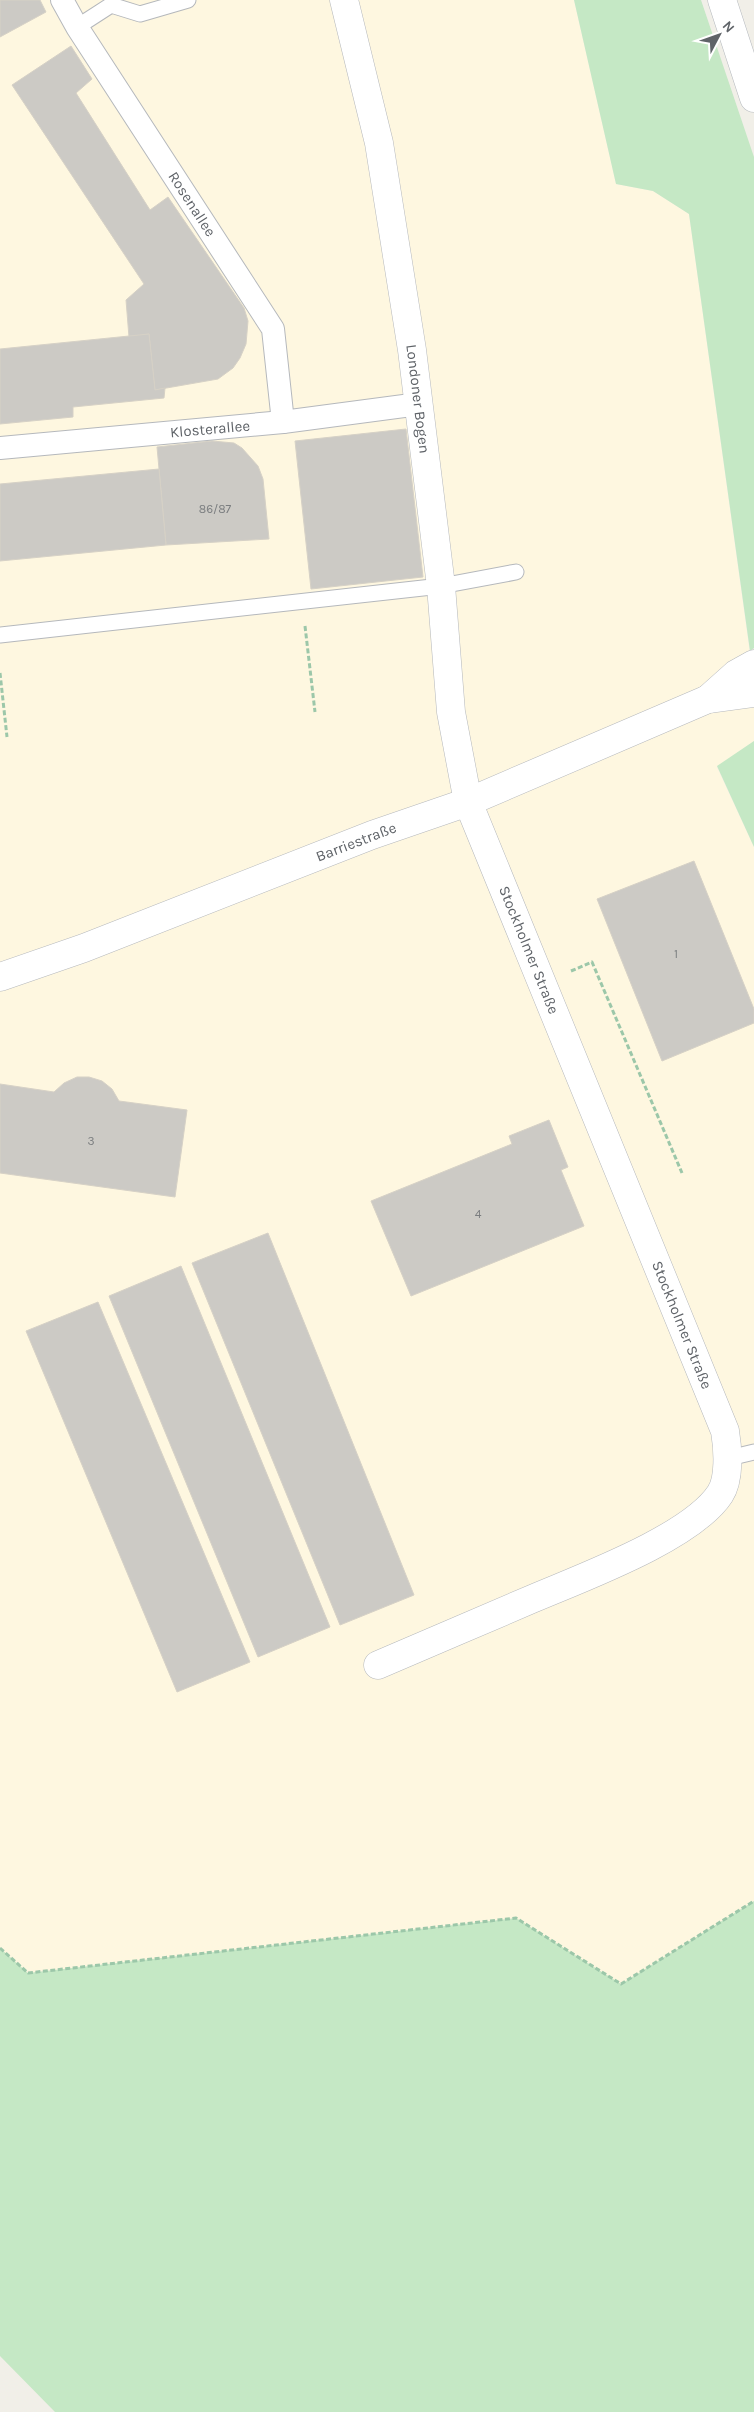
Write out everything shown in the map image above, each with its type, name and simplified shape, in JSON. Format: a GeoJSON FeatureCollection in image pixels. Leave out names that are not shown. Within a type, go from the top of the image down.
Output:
{"type":"FeatureCollection","features":[{"type":"Feature","properties":{"kind":"street","name":"Rosenallee"},"geometry":{"type":"LineString","coordinates":[[62,0],[77,27],[273,329],[283,422]]}},
{"type":"Feature","properties":{"kind":"street","name":"Londoner Bogen"},"geometry":{"type":"LineString","coordinates":[[344,0],[379,143],[412,350],[441,586],[451,712],[468,802]]}},
{"type":"Feature","properties":{"kind":"street"},"geometry":{"type":"LineString","coordinates":[[722,0],[754,98]]}},
{"type":"Feature","properties":{"kind":"street","name":"Klosterallee"},"geometry":{"type":"LineString","coordinates":[[0,448],[283,422],[419,404]]}},
{"type":"Feature","properties":{"kind":"street","name":"Barriestraße"},"geometry":{"type":"LineString","coordinates":[[708,699],[736,674],[754,664]]}},
{"type":"Feature","properties":{"kind":"street","name":"Barriestraße"},"geometry":{"type":"LineString","coordinates":[[0,976],[94,944],[372,835],[468,802],[708,699],[754,693]]}},
{"type":"Feature","properties":{"kind":"street","name":"Stockholmer Straße"},"geometry":{"type":"LineString","coordinates":[[378,1664],[609,1566],[663,1540],[702,1513],[721,1493],[742,1455],[725,1431],[468,802]]}},
{"type":"Feature","properties":{"kind":"lane"},"geometry":{"type":"LineString","coordinates":[[77,27],[111,4],[140,14],[188,0]]}},
{"type":"Feature","properties":{"kind":"lane"},"geometry":{"type":"LineString","coordinates":[[0,635],[441,586],[516,572]]}},
{"type":"Feature","properties":{"kind":"path"},"geometry":{"type":"LineString","coordinates":[[303,601],[315,712]]}},
{"type":"Feature","properties":{"kind":"path"},"geometry":{"type":"LineString","coordinates":[[0,674],[7,738]]}},
{"type":"Feature","properties":{"kind":"path"},"geometry":{"type":"LineString","coordinates":[[542,983],[592,962],[682,1173]]}},
{"type":"Feature","properties":{"kind":"path"},"geometry":{"type":"LineString","coordinates":[[0,1948],[28,1973],[516,1918],[622,1984],[754,1900]]}},
{"type":"Feature","properties":{"kind":"shaded area"},"geometry":{"type":"Polygon","coordinates":[[[0,0],[574,0],[616,184],[653,191],[689,214],[754,682],[754,741],[717,767],[754,847],[754,1901],[621,1984],[516,1918],[28,1973],[0,1948],[0,0]]]}},
{"type":"Feature","properties":{"kind":"green space"},"geometry":{"type":"Polygon","coordinates":[[[574,0],[701,0],[754,157],[754,648],[750,651],[689,214],[653,191],[616,184],[574,0]]]}},
{"type":"Feature","properties":{"kind":"green space"},"geometry":{"type":"Polygon","coordinates":[[[754,741],[754,847],[717,766],[754,741]]]}},
{"type":"Feature","properties":{"kind":"green space"},"geometry":{"type":"Polygon","coordinates":[[[754,1901],[754,2412],[55,2412],[0,2356],[0,1948],[28,1973],[516,1918],[621,1984],[754,1901]]]}},
{"type":"Feature","properties":{"kind":"building"},"geometry":{"type":"Polygon","coordinates":[[[0,0],[40,0],[46,12],[0,37],[0,0]]]}},
{"type":"Feature","properties":{"kind":"building"},"geometry":{"type":"Polygon","coordinates":[[[71,46],[92,79],[76,93],[150,210],[168,197],[244,308],[248,321],[246,344],[233,368],[218,379],[155,390],[149,334],[129,337],[126,300],[144,284],[12,85],[71,46]]]}},
{"type":"Feature","properties":{"kind":"building"},"geometry":{"type":"Polygon","coordinates":[[[149,334],[155,390],[165,388],[164,398],[73,407],[73,417],[0,424],[0,349],[149,334]]]}},
{"type":"Feature","properties":{"kind":"building"},"geometry":{"type":"Polygon","coordinates":[[[406,429],[423,577],[311,589],[295,441],[406,429]]]}},
{"type":"Feature","properties":{"kind":"building"},"geometry":{"type":"Polygon","coordinates":[[[212,441],[234,443],[242,448],[258,466],[263,479],[269,539],[166,545],[157,447],[212,441]]]}},
{"type":"Feature","properties":{"kind":"building"},"geometry":{"type":"Polygon","coordinates":[[[159,469],[166,545],[0,561],[0,484],[159,469]]]}},
{"type":"Feature","properties":{"kind":"building"},"geometry":{"type":"Polygon","coordinates":[[[694,861],[754,1009],[754,1023],[662,1061],[597,899],[694,861]]]}},
{"type":"Feature","properties":{"kind":"building"},"geometry":{"type":"Polygon","coordinates":[[[77,1077],[89,1077],[102,1081],[112,1089],[119,1101],[187,1110],[175,1197],[0,1173],[0,1084],[54,1092],[64,1083],[77,1077]]]}},
{"type":"Feature","properties":{"kind":"building"},"geometry":{"type":"Polygon","coordinates":[[[549,1120],[568,1167],[561,1170],[584,1226],[411,1296],[371,1201],[512,1144],[509,1136],[549,1120]]]}},
{"type":"Feature","properties":{"kind":"building"},"geometry":{"type":"Polygon","coordinates":[[[268,1233],[414,1595],[340,1625],[192,1263],[268,1233]]]}},
{"type":"Feature","properties":{"kind":"building"},"geometry":{"type":"Polygon","coordinates":[[[181,1266],[330,1627],[258,1657],[109,1296],[181,1266]]]}},
{"type":"Feature","properties":{"kind":"building"},"geometry":{"type":"Polygon","coordinates":[[[98,1302],[250,1662],[177,1692],[26,1331],[98,1302]]]}}]}
